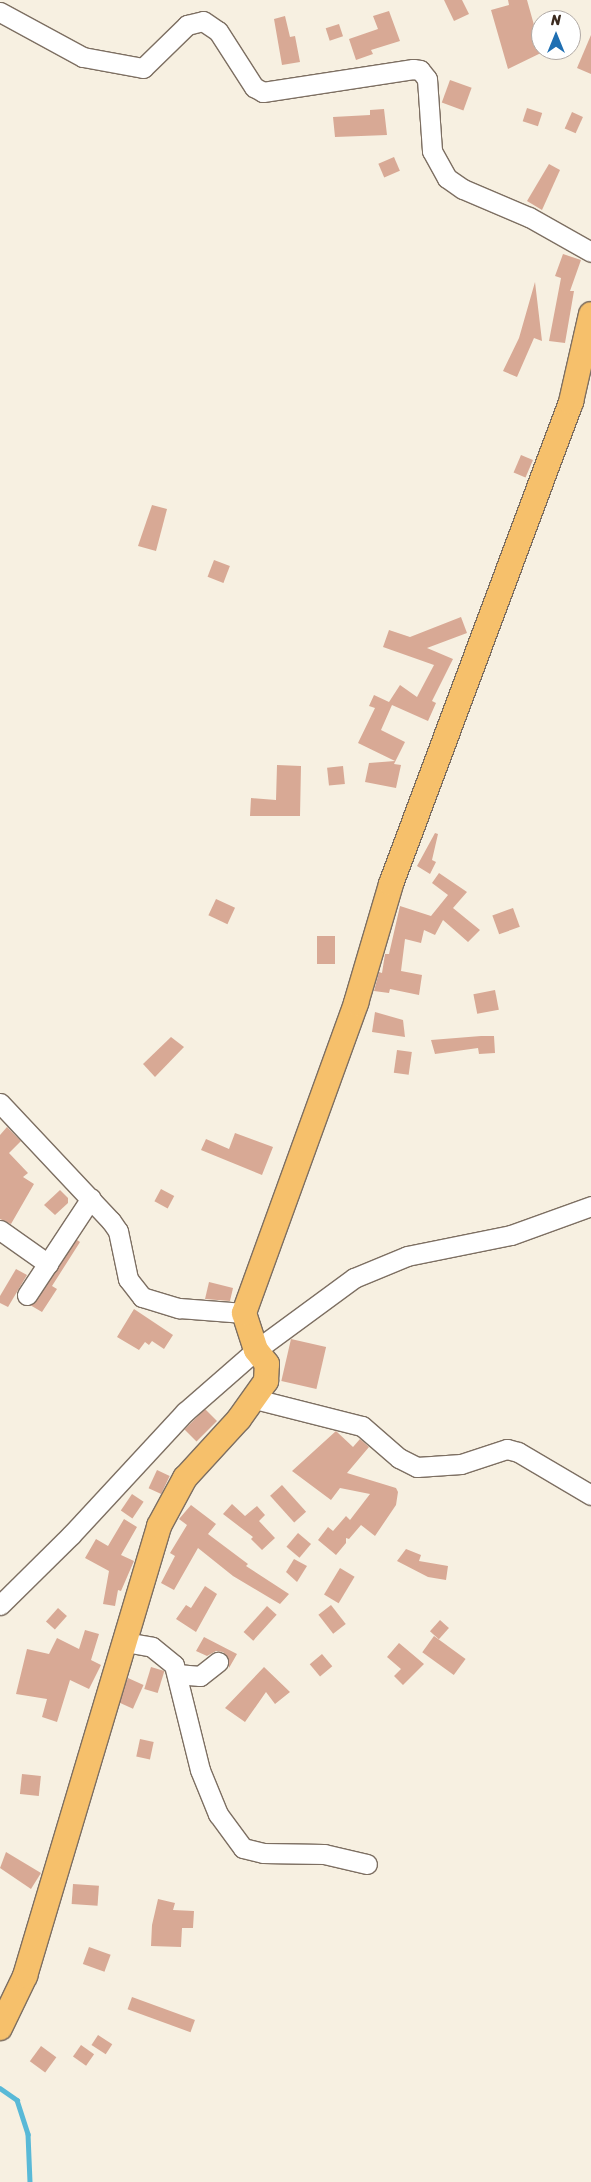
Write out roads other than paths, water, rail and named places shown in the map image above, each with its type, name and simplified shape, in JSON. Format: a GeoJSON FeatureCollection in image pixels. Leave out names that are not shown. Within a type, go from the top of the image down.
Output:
{"type":"FeatureCollection","features":[{"type":"Feature","properties":{"kind":"main road"},"geometry":{"type":"LineString","coordinates":[[0,2028],[25,1976],[159,1526],[171,1500],[185,1478],[255,1399],[266,1381],[261,1356],[244,1313],[356,1003],[391,884],[571,402],[591,314]]}},
{"type":"Feature","properties":{"kind":"street"},"geometry":{"type":"LineString","coordinates":[[0,12],[83,57],[144,68],[187,25],[203,21],[218,31],[254,87],[263,92],[412,69],[420,70],[427,79],[430,145],[437,166],[447,178],[463,189],[528,217],[591,252]]}},
{"type":"Feature","properties":{"kind":"street"},"geometry":{"type":"LineString","coordinates":[[0,1103],[91,1198],[118,1231],[128,1279],[142,1297],[180,1308],[244,1313]]}},
{"type":"Feature","properties":{"kind":"street"},"geometry":{"type":"LineString","coordinates":[[27,1295],[91,1198]]}},
{"type":"Feature","properties":{"kind":"street"},"geometry":{"type":"LineString","coordinates":[[0,1605],[71,1535],[185,1412],[261,1356],[318,1302],[376,1266],[408,1256],[511,1235],[591,1206]]}},
{"type":"Feature","properties":{"kind":"street"},"geometry":{"type":"LineString","coordinates":[[0,1230],[48,1264]]}},
{"type":"Feature","properties":{"kind":"street"},"geometry":{"type":"LineString","coordinates":[[255,1399],[362,1426],[399,1458],[417,1467],[461,1464],[507,1449],[518,1452],[591,1495]]}},
{"type":"Feature","properties":{"kind":"street"},"geometry":{"type":"LineString","coordinates":[[125,1642],[157,1650],[172,1661],[178,1674],[200,1770],[218,1814],[237,1842],[248,1850],[263,1853],[324,1854],[367,1864]]}},
{"type":"Feature","properties":{"kind":"street"},"geometry":{"type":"LineString","coordinates":[[178,1674],[203,1675],[218,1662]]}},
{"type":"Feature","properties":{"kind":"waterway"},"geometry":{"type":"LineString","coordinates":[[0,2088],[17,2100],[28,2134],[30,2182]]}}]}
